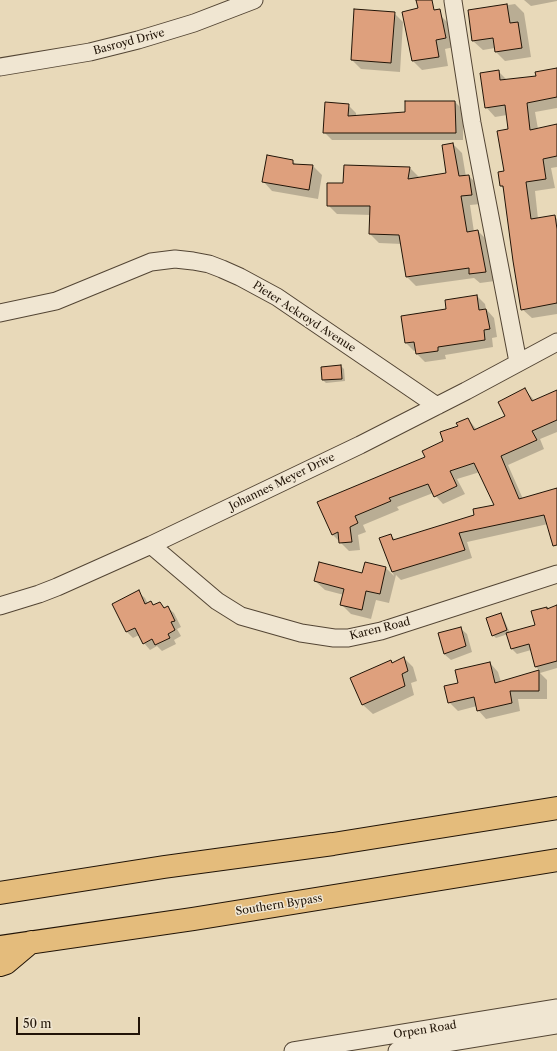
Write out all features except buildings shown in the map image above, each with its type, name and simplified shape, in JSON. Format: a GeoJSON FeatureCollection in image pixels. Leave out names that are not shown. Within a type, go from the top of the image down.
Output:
{"type":"FeatureCollection","features":[{"type":"Feature","properties":{"kind":"highway"},"geometry":{"type":"LineString","coordinates":[[0,893],[334,844],[557,808]]}},
{"type":"Feature","properties":{"kind":"highway","name":"Southern Bypass"},"geometry":{"type":"LineString","coordinates":[[0,947],[193,919],[557,860]]}},
{"type":"Feature","properties":{"kind":"highway"},"geometry":{"type":"LineString","coordinates":[[0,965],[6,963],[31,942]]}},
{"type":"Feature","properties":{"kind":"street","name":"Basroyd Drive"},"geometry":{"type":"LineString","coordinates":[[0,67],[90,52],[138,40],[194,23],[254,0]]}},
{"type":"Feature","properties":{"kind":"street"},"geometry":{"type":"LineString","coordinates":[[453,1],[472,124],[518,362]]}},
{"type":"Feature","properties":{"kind":"street","name":"Pieter Ackroyd Avenue"},"geometry":{"type":"LineString","coordinates":[[0,313],[62,299],[151,262],[175,259],[192,260],[222,269],[268,291],[437,406]]}},
{"type":"Feature","properties":{"kind":"street","name":"Johannes Meyer Drive"},"geometry":{"type":"LineString","coordinates":[[0,606],[57,587],[151,545],[437,406],[557,342]]}},
{"type":"Feature","properties":{"kind":"street","name":"Karen Road"},"geometry":{"type":"LineString","coordinates":[[151,545],[217,601],[241,616],[301,633],[334,638],[348,638],[381,631],[557,574]]}},
{"type":"Feature","properties":{"kind":"street","name":"Orpen Road"},"geometry":{"type":"LineString","coordinates":[[293,1051],[557,1008]]}},
{"type":"Feature","properties":{"kind":"street","name":"Orpen Road"},"geometry":{"type":"LineString","coordinates":[[397,1051],[557,1025]]}}]}
